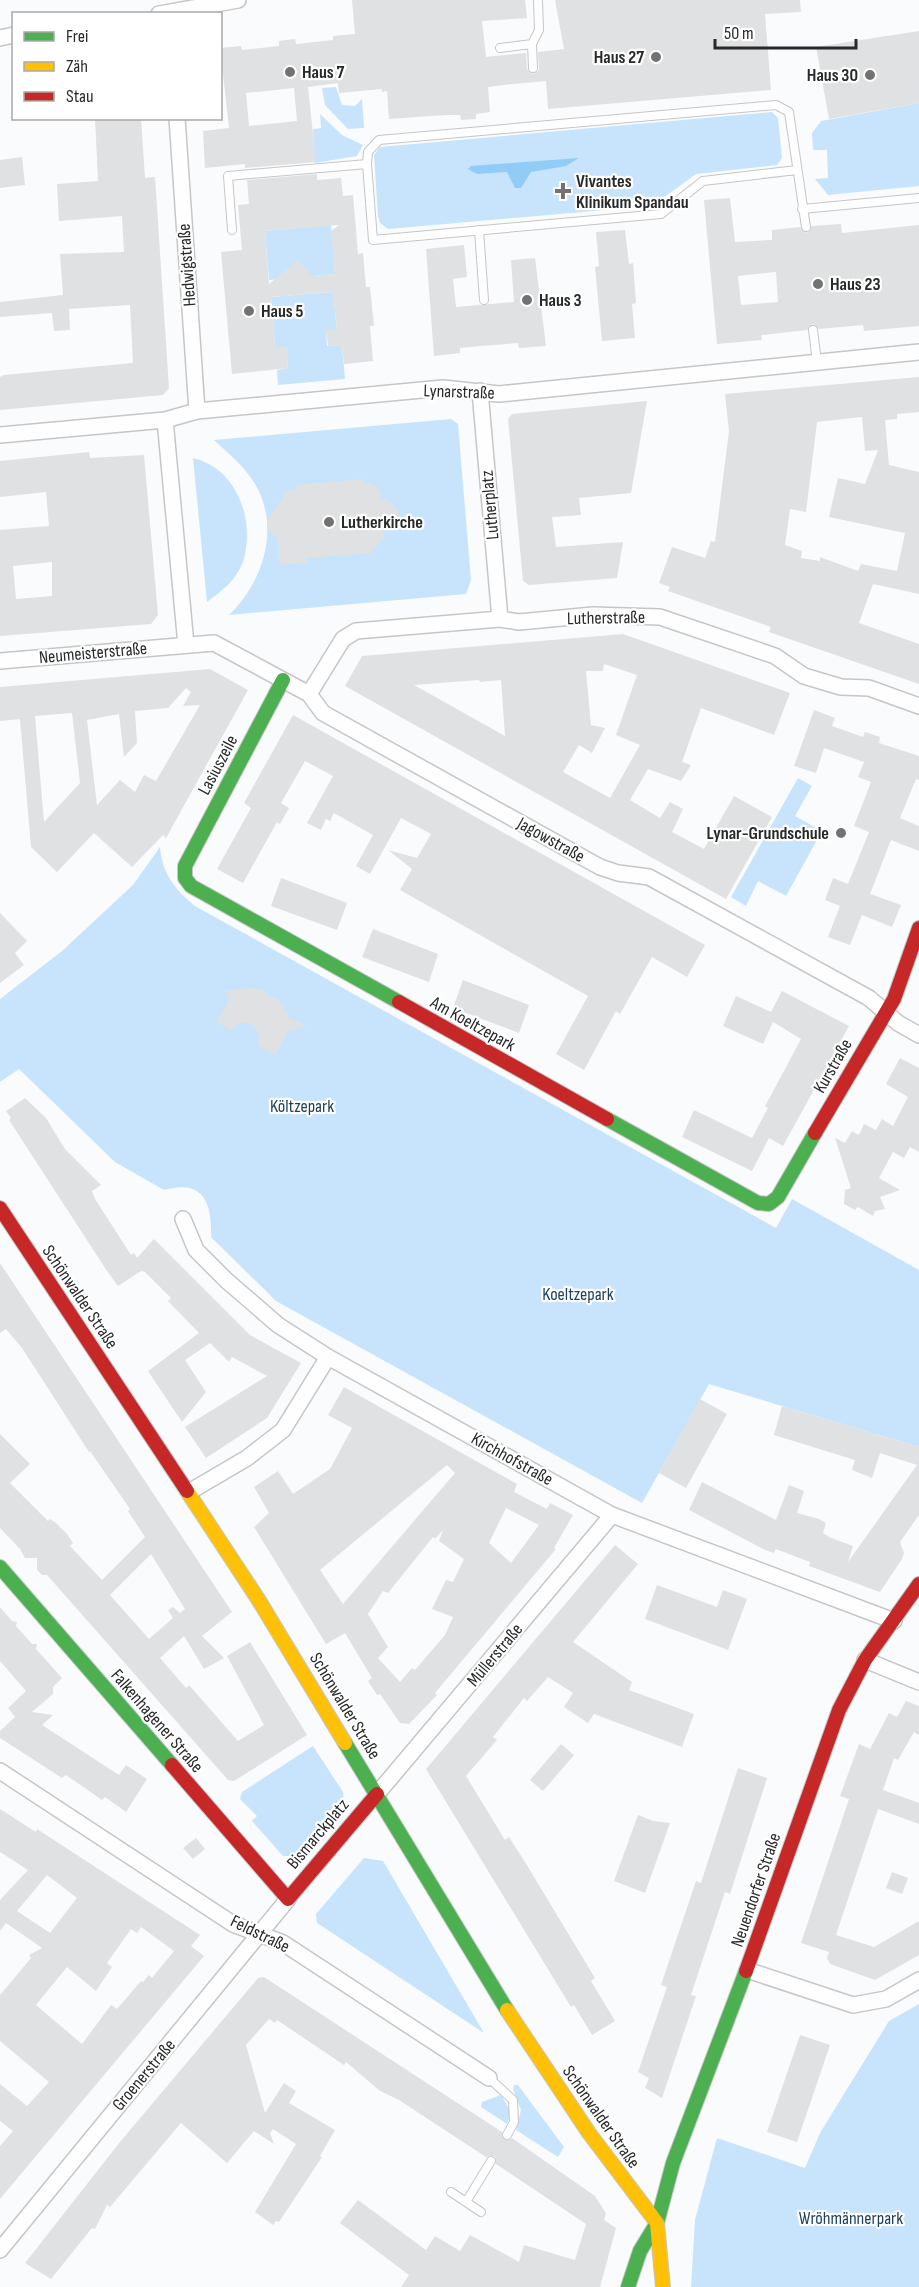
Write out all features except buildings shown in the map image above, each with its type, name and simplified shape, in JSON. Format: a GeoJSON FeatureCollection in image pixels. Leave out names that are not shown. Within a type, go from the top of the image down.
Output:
{"type":"FeatureCollection","features":[{"type":"Feature","properties":{"kind":"street"},"geometry":{"type":"LineString","coordinates":[[172,12],[238,0]]}},
{"type":"Feature","properties":{"kind":"street","name":"Hedwigstraße"},"geometry":{"type":"LineString","coordinates":[[177,120],[197,411]]}},
{"type":"Feature","properties":{"kind":"street","name":"Lynarstraße"},"geometry":{"type":"LineString","coordinates":[[0,435],[165,420],[197,411],[443,388],[499,394],[919,352]]}},
{"type":"Feature","properties":{"kind":"street","name":"Lutherplatz"},"geometry":{"type":"LineString","coordinates":[[480,391],[500,619]]}},
{"type":"Feature","properties":{"kind":"street"},"geometry":{"type":"LineString","coordinates":[[165,420],[186,645]]}},
{"type":"Feature","properties":{"kind":"street","name":"Lutherstraße"},"geometry":{"type":"LineString","coordinates":[[309,694],[336,648],[349,633],[500,619],[519,622],[593,615],[660,617],[775,656],[804,676],[841,687],[869,688],[919,706]]}},
{"type":"Feature","properties":{"kind":"street","name":"Jagowstraße"},"geometry":{"type":"LineString","coordinates":[[186,645],[214,643],[309,694],[323,712],[590,862],[618,873],[649,877],[869,998],[919,1035]]}},
{"type":"Feature","properties":{"kind":"street","name":"Neumeisterstraße"},"geometry":{"type":"LineString","coordinates":[[0,661],[186,645]]}},
{"type":"Feature","properties":{"kind":"street","name":"Lasiuszeile"},"geometry":{"type":"LineString","coordinates":[[185,866],[283,680]]}},
{"type":"Feature","properties":{"kind":"street","name":"Am Koeltzepark"},"geometry":{"type":"LineString","coordinates":[[185,866],[185,878],[191,886],[758,1203]]}},
{"type":"Feature","properties":{"kind":"street","name":"Kurstraße"},"geometry":{"type":"LineString","coordinates":[[758,1203],[769,1204],[778,1197],[894,999],[919,928]]}},
{"type":"Feature","properties":{"kind":"street","name":"Schönwalder Straße"},"geometry":{"type":"LineString","coordinates":[[0,1208],[189,1492],[377,1794],[510,2015],[589,2133],[657,2223]]}},
{"type":"Feature","properties":{"kind":"street","name":"Kirchhofstraße"},"geometry":{"type":"LineString","coordinates":[[183,1219],[196,1250],[226,1280],[278,1325],[328,1357],[612,1515],[894,1621]]}},
{"type":"Feature","properties":{"kind":"street"},"geometry":{"type":"LineString","coordinates":[[189,1492],[247,1458],[283,1430],[328,1357]]}},
{"type":"Feature","properties":{"kind":"street","name":"Müllerstraße"},"geometry":{"type":"LineString","coordinates":[[377,1794],[612,1515]]}},
{"type":"Feature","properties":{"kind":"street","name":"Falkenhagener Straße"},"geometry":{"type":"LineString","coordinates":[[0,1567],[288,1899]]}},
{"type":"Feature","properties":{"kind":"street","name":"Neuendorfer Straße"},"geometry":{"type":"LineString","coordinates":[[628,2287],[640,2251],[657,2223],[672,2163],[747,1970],[839,1710],[865,1660],[919,1584]]}},
{"type":"Feature","properties":{"kind":"street"},"geometry":{"type":"LineString","coordinates":[[865,1660],[919,1682]]}},
{"type":"Feature","properties":{"kind":"street","name":"Feldstraße"},"geometry":{"type":"LineString","coordinates":[[0,1771],[233,1924],[283,1943],[489,2078]]}},
{"type":"Feature","properties":{"kind":"street","name":"Bismarckplatz"},"geometry":{"type":"LineString","coordinates":[[288,1899],[377,1794]]}},
{"type":"Feature","properties":{"kind":"street","name":"Groenerstraße"},"geometry":{"type":"LineString","coordinates":[[0,2250],[288,1899]]}},
{"type":"Feature","properties":{"kind":"street"},"geometry":{"type":"LineString","coordinates":[[747,1970],[853,2005],[886,1999],[919,1980]]}},
{"type":"Feature","properties":{"kind":"street","name":"Neuendorfer Straße"},"geometry":{"type":"LineString","coordinates":[[657,2223],[663,2287]]}},
{"type":"Feature","properties":{"kind":"lane"},"geometry":{"type":"LineString","coordinates":[[533,69],[532,44],[539,30],[538,0]]}},
{"type":"Feature","properties":{"kind":"lane"},"geometry":{"type":"LineString","coordinates":[[500,48],[532,44]]}},
{"type":"Feature","properties":{"kind":"lane"},"geometry":{"type":"LineString","coordinates":[[797,170],[703,181],[662,214],[373,240],[367,164],[368,152],[379,140],[776,105],[789,112],[797,170],[802,208],[807,227]]}},
{"type":"Feature","properties":{"kind":"lane"},"geometry":{"type":"LineString","coordinates":[[232,230],[228,176],[367,164]]}},
{"type":"Feature","properties":{"kind":"lane"},"geometry":{"type":"LineString","coordinates":[[802,208],[919,198]]}},
{"type":"Feature","properties":{"kind":"lane"},"geometry":{"type":"LineString","coordinates":[[479,230],[484,300]]}},
{"type":"Feature","properties":{"kind":"lane"},"geometry":{"type":"LineString","coordinates":[[813,330],[817,362]]}},
{"type":"Feature","properties":{"kind":"lane"},"geometry":{"type":"LineString","coordinates":[[489,2078],[513,2100],[514,2122],[507,2135]]}},
{"type":"Feature","properties":{"kind":"lane"},"geometry":{"type":"LineString","coordinates":[[466,2202],[491,2161]]}},
{"type":"Feature","properties":{"kind":"lane"},"geometry":{"type":"LineString","coordinates":[[451,2192],[481,2212]]}},
{"type":"Feature","properties":{"kind":"green space"},"geometry":{"type":"Polygon","coordinates":[[[336,87],[342,105],[355,106],[362,99],[364,128],[348,129],[325,105],[322,88],[336,87]]]}},
{"type":"Feature","properties":{"kind":"green space"},"geometry":{"type":"Polygon","coordinates":[[[919,103],[919,186],[828,195],[815,179],[828,178],[827,150],[813,150],[812,133],[821,121],[919,103]]]}},
{"type":"Feature","properties":{"kind":"green space"},"geometry":{"type":"Polygon","coordinates":[[[772,112],[778,118],[782,158],[777,165],[696,174],[652,206],[388,229],[380,223],[378,216],[374,155],[380,147],[772,112]]]}},
{"type":"Feature","properties":{"kind":"green space"},"geometry":{"type":"Polygon","coordinates":[[[320,114],[342,135],[363,145],[357,156],[315,163],[313,129],[321,128],[320,114]]]}},
{"type":"Feature","properties":{"kind":"green space"},"geometry":{"type":"Polygon","coordinates":[[[331,225],[335,274],[269,280],[265,231],[331,225]]]}},
{"type":"Feature","properties":{"kind":"green space"},"geometry":{"type":"Polygon","coordinates":[[[333,292],[337,330],[326,331],[327,346],[342,345],[345,379],[278,385],[277,370],[288,368],[286,347],[275,347],[271,297],[333,292]]]}},
{"type":"Feature","properties":{"kind":"green space"},"geometry":{"type":"Polygon","coordinates":[[[451,419],[458,424],[471,580],[466,594],[229,615],[241,602],[259,571],[267,536],[267,518],[263,501],[251,478],[214,440],[451,419]]]}},
{"type":"Feature","properties":{"kind":"green space"},"geometry":{"type":"Polygon","coordinates":[[[193,458],[208,464],[232,484],[239,498],[247,530],[243,562],[237,574],[228,585],[207,602],[193,458]]]}},
{"type":"Feature","properties":{"kind":"green space"},"geometry":{"type":"Polygon","coordinates":[[[798,778],[812,786],[795,816],[822,831],[786,896],[758,881],[746,906],[731,897],[798,778]]]}},
{"type":"Feature","properties":{"kind":"green space","name":"Koeltzepark"},"geometry":{"type":"Polygon","coordinates":[[[160,847],[161,857],[171,880],[195,906],[776,1228],[792,1199],[919,1270],[919,1447],[709,1384],[642,1503],[276,1301],[211,1237],[207,1204],[197,1191],[178,1187],[164,1190],[115,1162],[19,1069],[0,1082],[0,999],[62,951],[133,885],[160,847]]]}},
{"type":"Feature","properties":{"kind":"green space"},"geometry":{"type":"Polygon","coordinates":[[[313,1746],[343,1792],[344,1799],[294,1856],[283,1856],[252,1821],[257,1816],[240,1799],[242,1792],[313,1746]]]}},
{"type":"Feature","properties":{"kind":"green space"},"geometry":{"type":"Polygon","coordinates":[[[364,1858],[383,1861],[484,2033],[317,1923],[316,1914],[364,1858]]]}},
{"type":"Feature","properties":{"kind":"green space","name":"Wröhmännerpark"},"geometry":{"type":"Polygon","coordinates":[[[919,2004],[919,2287],[691,2287],[695,2220],[717,2138],[805,2168],[820,2133],[889,2021],[919,2004]]]}},
{"type":"Feature","properties":{"kind":"green space"},"geometry":{"type":"Polygon","coordinates":[[[514,2085],[518,2085],[564,2147],[558,2157],[516,2130],[521,2110],[513,2089],[514,2085]]]}},
{"type":"Feature","properties":{"kind":"green space"},"geometry":{"type":"Polygon","coordinates":[[[501,2095],[511,2112],[507,2124],[481,2107],[482,2102],[501,2095]]]}},
{"type":"Feature","properties":{"kind":"water"},"geometry":{"type":"Polygon","coordinates":[[[579,158],[566,166],[531,172],[521,188],[515,188],[507,172],[477,174],[468,169],[471,166],[579,158]]]}},
{"type":"Feature","properties":{"kind":"traffic: fast"},"geometry":{"type":"LineString","coordinates":[[283,680],[185,866],[185,878],[191,886],[399,1002]]}},
{"type":"Feature","properties":{"kind":"traffic: fast"},"geometry":{"type":"LineString","coordinates":[[607,1119],[758,1203],[769,1204],[778,1197],[815,1133]]}},
{"type":"Feature","properties":{"kind":"traffic: fast"},"geometry":{"type":"LineString","coordinates":[[0,1567],[172,1765]]}},
{"type":"Feature","properties":{"kind":"traffic: fast"},"geometry":{"type":"LineString","coordinates":[[345,1743],[507,2010]]}},
{"type":"Feature","properties":{"kind":"traffic: fast"},"geometry":{"type":"LineString","coordinates":[[628,2287],[640,2251],[657,2223],[673,2163],[746,1971]]}},
{"type":"Feature","properties":{"kind":"traffic: slow"},"geometry":{"type":"LineString","coordinates":[[187,1491],[258,1599],[345,1743]]}},
{"type":"Feature","properties":{"kind":"traffic: slow"},"geometry":{"type":"LineString","coordinates":[[507,2010],[589,2133],[657,2223]]}},
{"type":"Feature","properties":{"kind":"traffic: slow"},"geometry":{"type":"LineString","coordinates":[[657,2223],[663,2287]]}},
{"type":"Feature","properties":{"kind":"traffic: jam"},"geometry":{"type":"LineString","coordinates":[[815,1133],[894,999],[919,928]]}},
{"type":"Feature","properties":{"kind":"traffic: jam"},"geometry":{"type":"LineString","coordinates":[[399,1002],[607,1119]]}},
{"type":"Feature","properties":{"kind":"traffic: jam"},"geometry":{"type":"LineString","coordinates":[[0,1208],[187,1491]]}},
{"type":"Feature","properties":{"kind":"traffic: jam"},"geometry":{"type":"LineString","coordinates":[[746,1971],[839,1710],[865,1660],[919,1584]]}},
{"type":"Feature","properties":{"kind":"traffic: jam"},"geometry":{"type":"LineString","coordinates":[[172,1765],[288,1899],[377,1794]]}},
{"type":"Feature","properties":{"kind":"place","name":"Haus 27"},"geometry":{"type":"Point","coordinates":[656,57]}},
{"type":"Feature","properties":{"kind":"place","name":"Haus 7"},"geometry":{"type":"Point","coordinates":[290,72]}},
{"type":"Feature","properties":{"kind":"place","name":"Haus 30"},"geometry":{"type":"Point","coordinates":[870,75]}},
{"type":"Feature","properties":{"kind":"place","name":"Vivantes Klinikum Spandau"},"geometry":{"type":"Point","coordinates":[563,191]}},
{"type":"Feature","properties":{"kind":"place","name":"Haus 23"},"geometry":{"type":"Point","coordinates":[818,284]}},
{"type":"Feature","properties":{"kind":"place","name":"Haus 3"},"geometry":{"type":"Point","coordinates":[527,300]}},
{"type":"Feature","properties":{"kind":"place","name":"Haus 5"},"geometry":{"type":"Point","coordinates":[249,311]}},
{"type":"Feature","properties":{"kind":"place","name":"Lutherkirche"},"geometry":{"type":"Point","coordinates":[329,522]}},
{"type":"Feature","properties":{"kind":"place","name":"Lynar-Grundschule"},"geometry":{"type":"Point","coordinates":[841,833]}},
{"type":"Feature","properties":{"kind":"park label","name":"Költzepark"},"geometry":{"type":"Point","coordinates":[302,1106]}}]}
